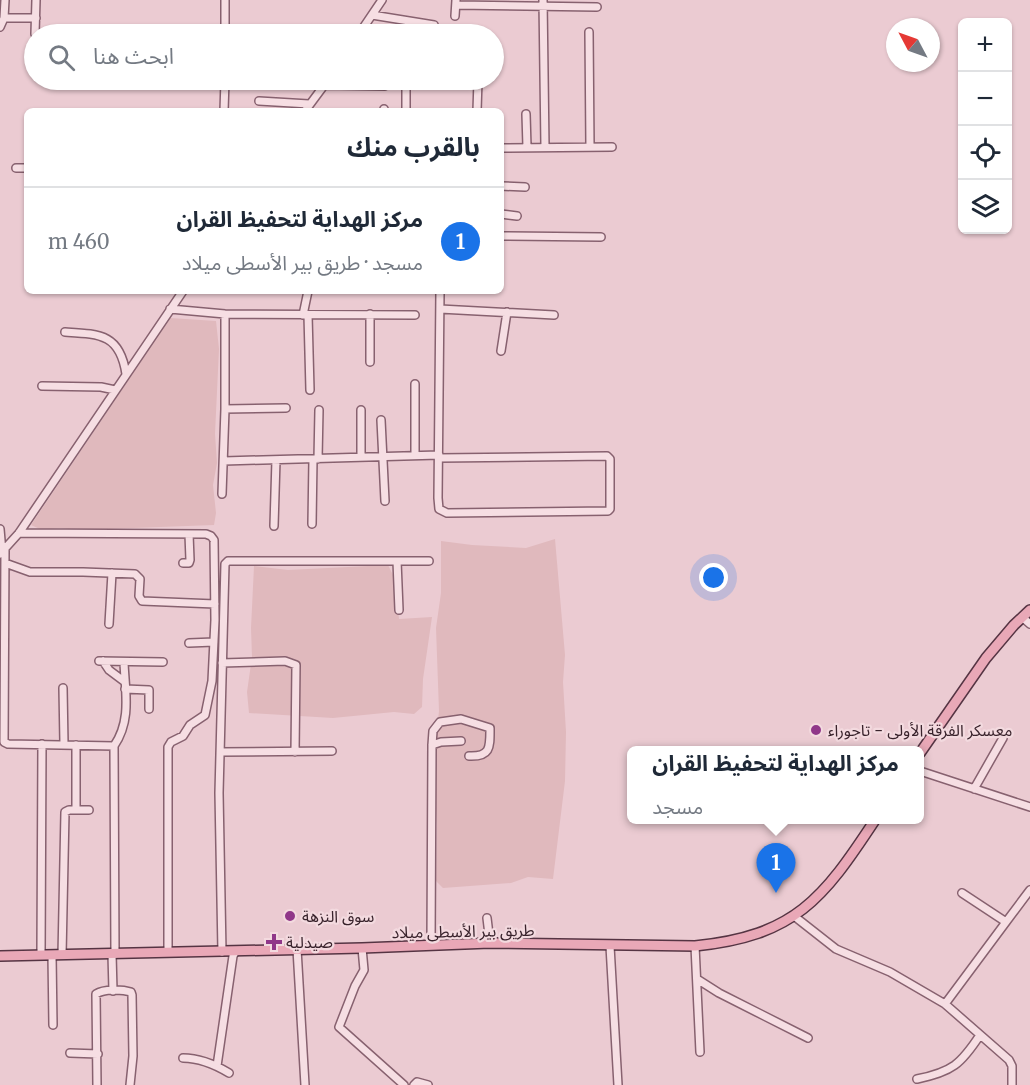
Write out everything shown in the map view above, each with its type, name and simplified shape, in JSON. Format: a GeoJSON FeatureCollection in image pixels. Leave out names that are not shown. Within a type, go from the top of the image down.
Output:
{"type":"FeatureCollection","features":[{"type":"Feature","properties":{"kind":"main road"},"geometry":{"type":"LineString","coordinates":[[924,747],[986,658],[1022,616],[1030,610]]}},
{"type":"Feature","properties":{"kind":"main road","name":"طريق بير الأسطى ميلاد"},"geometry":{"type":"LineString","coordinates":[[0,956],[222,952],[490,943],[695,946],[738,940],[765,931],[794,916],[810,904],[832,880],[871,824]]}},
{"type":"Feature","properties":{"kind":"street"},"geometry":{"type":"LineString","coordinates":[[0,27],[4,18],[5,0]]}},
{"type":"Feature","properties":{"kind":"street"},"geometry":{"type":"LineString","coordinates":[[36,0],[36,24]]}},
{"type":"Feature","properties":{"kind":"street"},"geometry":{"type":"LineString","coordinates":[[225,0],[225,24]]}},
{"type":"Feature","properties":{"kind":"street"},"geometry":{"type":"LineString","coordinates":[[366,24],[382,0]]}},
{"type":"Feature","properties":{"kind":"street"},"geometry":{"type":"LineString","coordinates":[[455,16],[456,2],[543,3],[597,7]]}},
{"type":"Feature","properties":{"kind":"street"},"geometry":{"type":"LineString","coordinates":[[543,3],[545,147]]}},
{"type":"Feature","properties":{"kind":"street"},"geometry":{"type":"LineString","coordinates":[[372,15],[428,24]]}},
{"type":"Feature","properties":{"kind":"street"},"geometry":{"type":"LineString","coordinates":[[4,18],[36,18]]}},
{"type":"Feature","properties":{"kind":"street"},"geometry":{"type":"LineString","coordinates":[[589,32],[590,147]]}},
{"type":"Feature","properties":{"kind":"street"},"geometry":{"type":"LineString","coordinates":[[224,108],[225,90]]}},
{"type":"Feature","properties":{"kind":"street"},"geometry":{"type":"LineString","coordinates":[[259,101],[307,108],[320,90]]}},
{"type":"Feature","properties":{"kind":"street"},"geometry":{"type":"LineString","coordinates":[[406,90],[406,108]]}},
{"type":"Feature","properties":{"kind":"street"},"geometry":{"type":"LineString","coordinates":[[477,108],[478,90]]}},
{"type":"Feature","properties":{"kind":"street"},"geometry":{"type":"LineString","coordinates":[[526,114],[526,147]]}},
{"type":"Feature","properties":{"kind":"street"},"geometry":{"type":"LineString","coordinates":[[504,148],[612,147]]}},
{"type":"Feature","properties":{"kind":"street"},"geometry":{"type":"LineString","coordinates":[[16,168],[24,168]]}},
{"type":"Feature","properties":{"kind":"street"},"geometry":{"type":"LineString","coordinates":[[504,186],[525,187]]}},
{"type":"Feature","properties":{"kind":"street"},"geometry":{"type":"LineString","coordinates":[[504,214],[517,216]]}},
{"type":"Feature","properties":{"kind":"street"},"geometry":{"type":"LineString","coordinates":[[504,236],[601,237]]}},
{"type":"Feature","properties":{"kind":"street"},"geometry":{"type":"LineString","coordinates":[[2,552],[19,532],[181,294]]}},
{"type":"Feature","properties":{"kind":"street"},"geometry":{"type":"LineString","coordinates":[[308,294],[305,315],[310,390]]}},
{"type":"Feature","properties":{"kind":"street"},"geometry":{"type":"LineString","coordinates":[[224,461],[415,454],[438,456],[607,456],[610,459],[610,509],[608,511],[444,513],[438,506],[438,456],[440,294]]}},
{"type":"Feature","properties":{"kind":"street"},"geometry":{"type":"LineString","coordinates":[[170,309],[225,314],[415,315]]}},
{"type":"Feature","properties":{"kind":"street"},"geometry":{"type":"LineString","coordinates":[[440,309],[554,315]]}},
{"type":"Feature","properties":{"kind":"street"},"geometry":{"type":"LineString","coordinates":[[501,351],[507,312]]}},
{"type":"Feature","properties":{"kind":"street"},"geometry":{"type":"LineString","coordinates":[[222,494],[225,314]]}},
{"type":"Feature","properties":{"kind":"street"},"geometry":{"type":"LineString","coordinates":[[370,314],[370,362]]}},
{"type":"Feature","properties":{"kind":"street"},"geometry":{"type":"LineString","coordinates":[[65,332],[92,334],[107,338],[119,350],[126,374]]}},
{"type":"Feature","properties":{"kind":"street"},"geometry":{"type":"LineString","coordinates":[[415,384],[415,454]]}},
{"type":"Feature","properties":{"kind":"street"},"geometry":{"type":"LineString","coordinates":[[42,386],[101,387],[115,390]]}},
{"type":"Feature","properties":{"kind":"street"},"geometry":{"type":"LineString","coordinates":[[225,409],[286,408]]}},
{"type":"Feature","properties":{"kind":"street"},"geometry":{"type":"LineString","coordinates":[[312,524],[319,410]]}},
{"type":"Feature","properties":{"kind":"street"},"geometry":{"type":"LineString","coordinates":[[361,410],[361,456]]}},
{"type":"Feature","properties":{"kind":"street"},"geometry":{"type":"LineString","coordinates":[[381,420],[385,501]]}},
{"type":"Feature","properties":{"kind":"street"},"geometry":{"type":"LineString","coordinates":[[274,526],[276,460]]}},
{"type":"Feature","properties":{"kind":"street"},"geometry":{"type":"LineString","coordinates":[[0,529],[5,562],[4,742],[8,744],[114,746]]}},
{"type":"Feature","properties":{"kind":"street"},"geometry":{"type":"LineString","coordinates":[[19,532],[189,534],[208,535],[214,540],[213,681],[203,717],[190,724],[183,736],[171,742],[168,747],[168,952]]}},
{"type":"Feature","properties":{"kind":"street"},"geometry":{"type":"LineString","coordinates":[[183,563],[189,563],[190,560],[189,534]]}},
{"type":"Feature","properties":{"kind":"street"},"geometry":{"type":"LineString","coordinates":[[222,952],[220,752],[224,569],[228,561],[429,561]]}},
{"type":"Feature","properties":{"kind":"street"},"geometry":{"type":"LineString","coordinates":[[397,561],[399,610]]}},
{"type":"Feature","properties":{"kind":"street"},"geometry":{"type":"LineString","coordinates":[[5,562],[30,572],[112,573],[138,576],[139,596],[142,601],[215,604]]}},
{"type":"Feature","properties":{"kind":"street"},"geometry":{"type":"LineString","coordinates":[[110,624],[112,573]]}},
{"type":"Feature","properties":{"kind":"street"},"geometry":{"type":"LineString","coordinates":[[1022,616],[1030,624]]}},
{"type":"Feature","properties":{"kind":"street"},"geometry":{"type":"LineString","coordinates":[[189,643],[214,642]]}},
{"type":"Feature","properties":{"kind":"street"},"geometry":{"type":"LineString","coordinates":[[149,709],[149,690],[125,685],[101,661],[163,662]]}},
{"type":"Feature","properties":{"kind":"street"},"geometry":{"type":"LineString","coordinates":[[222,663],[285,661],[296,664],[294,752]]}},
{"type":"Feature","properties":{"kind":"street"},"geometry":{"type":"LineString","coordinates":[[113,991],[114,746],[125,727],[124,662]]}},
{"type":"Feature","properties":{"kind":"street"},"geometry":{"type":"LineString","coordinates":[[63,687],[64,744]]}},
{"type":"Feature","properties":{"kind":"street"},"geometry":{"type":"LineString","coordinates":[[431,944],[432,745],[434,729],[442,721],[469,721],[490,728],[490,745],[487,752],[480,756],[469,756]]}},
{"type":"Feature","properties":{"kind":"street"},"geometry":{"type":"LineString","coordinates":[[974,789],[1003,738]]}},
{"type":"Feature","properties":{"kind":"street"},"geometry":{"type":"LineString","coordinates":[[432,745],[461,741]]}},
{"type":"Feature","properties":{"kind":"street"},"geometry":{"type":"LineString","coordinates":[[41,955],[42,744]]}},
{"type":"Feature","properties":{"kind":"street"},"geometry":{"type":"LineString","coordinates":[[76,745],[76,810]]}},
{"type":"Feature","properties":{"kind":"street"},"geometry":{"type":"LineString","coordinates":[[220,752],[332,751]]}},
{"type":"Feature","properties":{"kind":"street"},"geometry":{"type":"LineString","coordinates":[[924,772],[1030,807]]}},
{"type":"Feature","properties":{"kind":"street"},"geometry":{"type":"LineString","coordinates":[[53,1025],[64,816],[67,810],[89,810]]}},
{"type":"Feature","properties":{"kind":"street"},"geometry":{"type":"LineString","coordinates":[[945,1004],[1030,890]]}},
{"type":"Feature","properties":{"kind":"street"},"geometry":{"type":"LineString","coordinates":[[962,893],[1006,922]]}},
{"type":"Feature","properties":{"kind":"street"},"geometry":{"type":"LineString","coordinates":[[794,916],[836,949],[890,972],[945,1004],[1009,1060],[1012,1066],[1012,1085]]}},
{"type":"Feature","properties":{"kind":"street"},"geometry":{"type":"LineString","coordinates":[[487,918],[490,943]]}},
{"type":"Feature","properties":{"kind":"street"},"geometry":{"type":"LineString","coordinates":[[610,946],[618,1085]]}},
{"type":"Feature","properties":{"kind":"street"},"geometry":{"type":"LineString","coordinates":[[695,946],[700,1052]]}},
{"type":"Feature","properties":{"kind":"street"},"geometry":{"type":"LineString","coordinates":[[362,948],[364,970],[355,986],[339,1027],[404,1085]]}},
{"type":"Feature","properties":{"kind":"street"},"geometry":{"type":"LineString","coordinates":[[297,949],[305,1085]]}},
{"type":"Feature","properties":{"kind":"street"},"geometry":{"type":"LineString","coordinates":[[217,1066],[233,956],[236,951]]}},
{"type":"Feature","properties":{"kind":"street"},"geometry":{"type":"LineString","coordinates":[[697,979],[718,993],[808,1038]]}},
{"type":"Feature","properties":{"kind":"street"},"geometry":{"type":"LineString","coordinates":[[98,1085],[96,995],[100,991],[126,991],[132,994],[133,1051],[130,1085]]}},
{"type":"Feature","properties":{"kind":"street"},"geometry":{"type":"LineString","coordinates":[[917,1079],[937,1075],[961,1061],[980,1035]]}},
{"type":"Feature","properties":{"kind":"street"},"geometry":{"type":"LineString","coordinates":[[70,1053],[98,1053]]}},
{"type":"Feature","properties":{"kind":"street"},"geometry":{"type":"LineString","coordinates":[[183,1058],[203,1060],[229,1073]]}},
{"type":"Feature","properties":{"kind":"street"},"geometry":{"type":"LineString","coordinates":[[414,1085],[417,1082],[428,1085]]}},
{"type":"Feature","properties":{"kind":"shaded area"},"geometry":{"type":"Polygon","coordinates":[[[170,318],[216,321],[219,349],[215,434],[217,463],[213,485],[216,513],[214,525],[42,530],[31,525],[170,318]]]}},
{"type":"Feature","properties":{"kind":"shaded area"},"geometry":{"type":"Polygon","coordinates":[[[555,539],[565,655],[563,682],[566,732],[565,781],[553,879],[528,877],[511,883],[443,888],[436,881],[437,825],[433,765],[439,711],[436,628],[441,593],[441,541],[526,548],[555,539]]]}},
{"type":"Feature","properties":{"kind":"shaded area"},"geometry":{"type":"Polygon","coordinates":[[[388,565],[395,579],[399,619],[432,617],[423,679],[422,707],[414,714],[394,712],[333,718],[249,713],[247,692],[252,657],[254,566],[288,570],[388,565]]]}},
{"type":"Feature","properties":{"kind":"place","name":"معسكر الفرقة الأولى - تاجوراء"},"geometry":{"type":"Point","coordinates":[816,730]}},
{"type":"Feature","properties":{"kind":"place","name":"مركز الهداية لتحفيظ القران"},"geometry":{"type":"Point","coordinates":[776,893]}},
{"type":"Feature","properties":{"kind":"place","name":"سوق النزهة"},"geometry":{"type":"Point","coordinates":[290,916]}},
{"type":"Feature","properties":{"kind":"place","name":"صيدلية"},"geometry":{"type":"Point","coordinates":[274,942]}}]}
